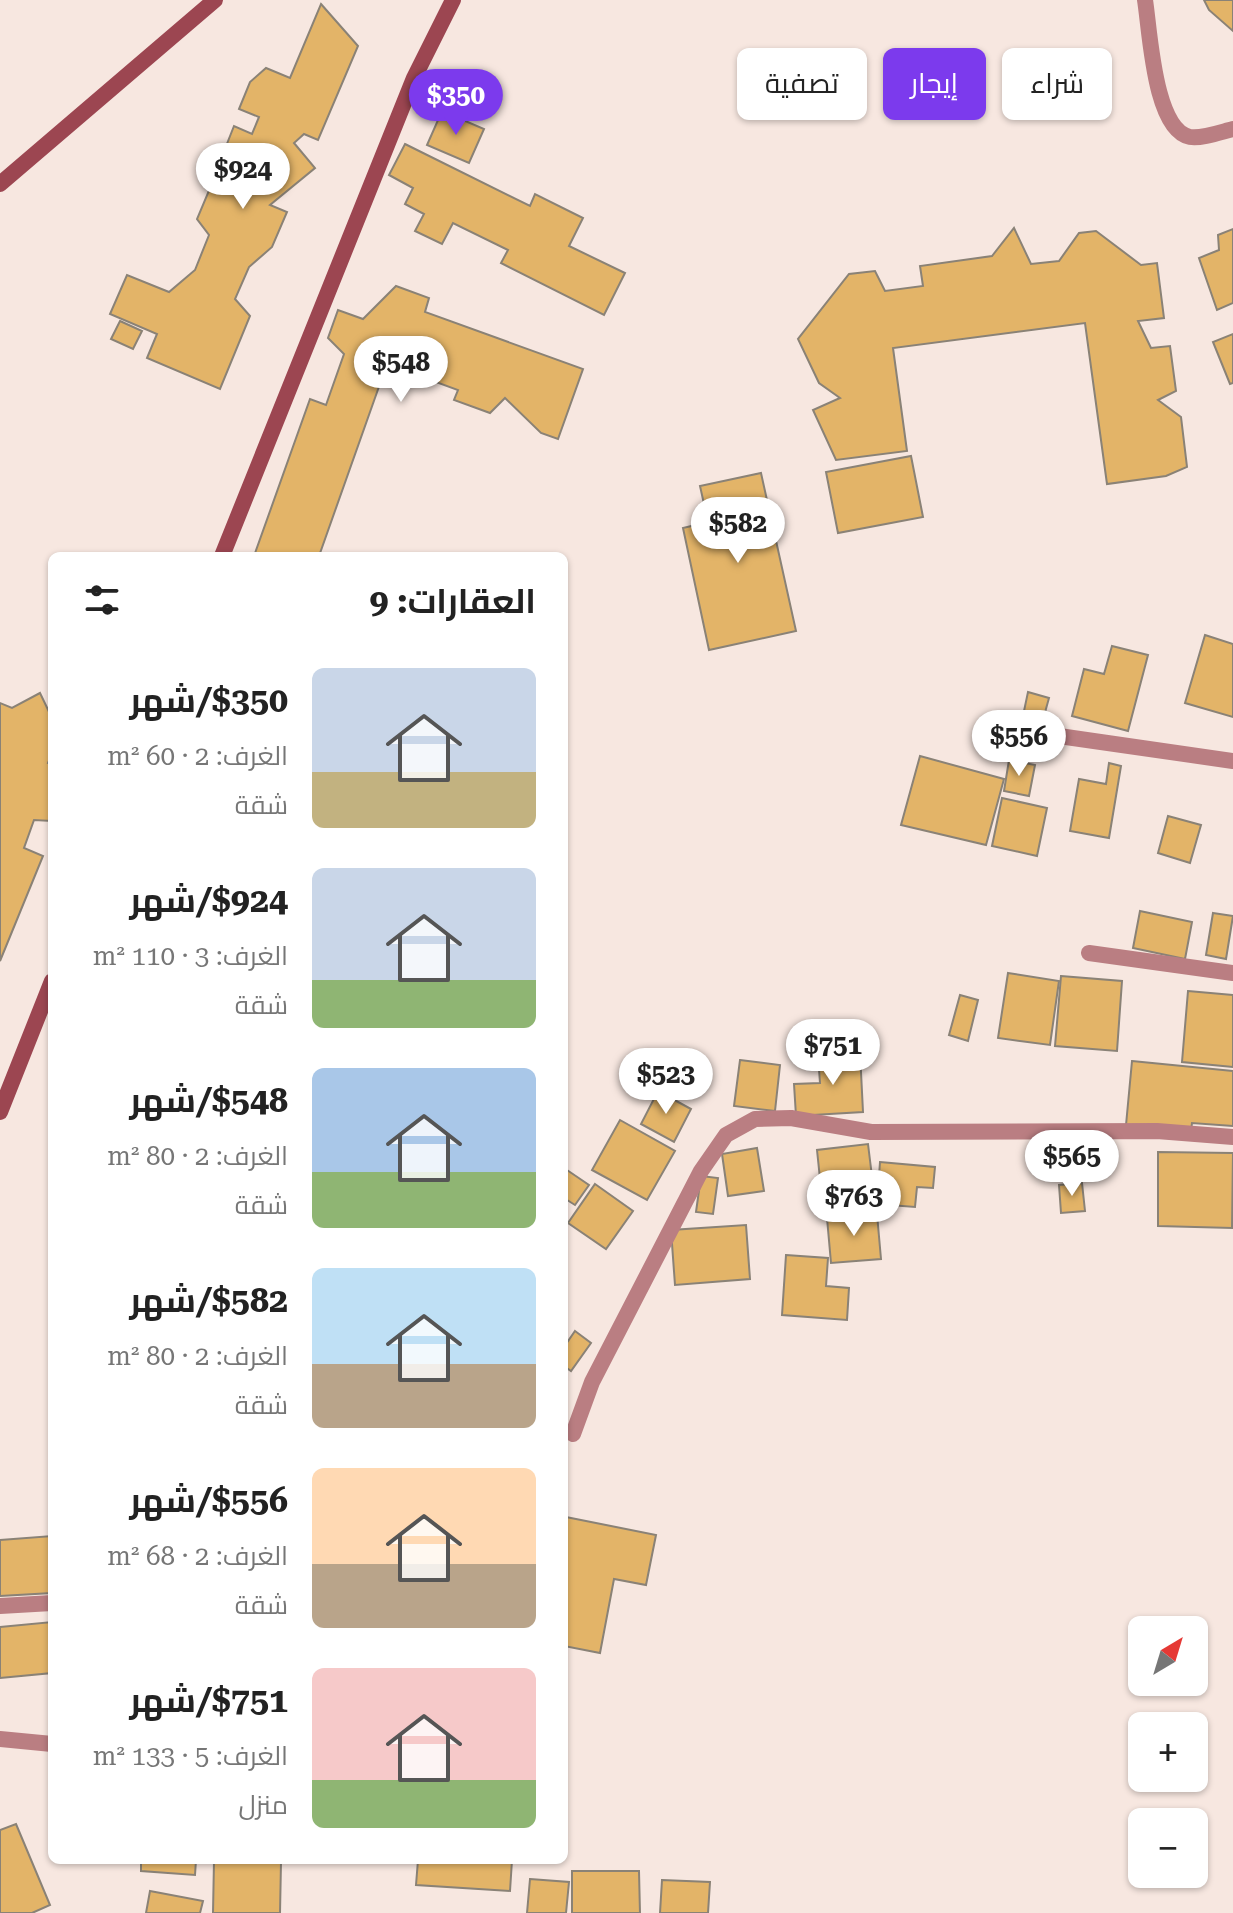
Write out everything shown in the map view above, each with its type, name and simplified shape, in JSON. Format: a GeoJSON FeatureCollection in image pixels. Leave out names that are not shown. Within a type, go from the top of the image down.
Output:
{"type":"FeatureCollection","features":[{"type":"Feature","properties":{"kind":"street"},"geometry":{"type":"LineString","coordinates":[[0,184],[215,0]]}},
{"type":"Feature","properties":{"kind":"street"},"geometry":{"type":"LineString","coordinates":[[224,552],[414,78],[453,0]]}},
{"type":"Feature","properties":{"kind":"street"},"geometry":{"type":"LineString","coordinates":[[1145,0],[1161,101],[1171,127],[1190,137],[1233,129]]}},
{"type":"Feature","properties":{"kind":"street"},"geometry":{"type":"LineString","coordinates":[[1059,736],[1233,761]]}},
{"type":"Feature","properties":{"kind":"street"},"geometry":{"type":"LineString","coordinates":[[1089,953],[1233,973]]}},
{"type":"Feature","properties":{"kind":"street"},"geometry":{"type":"LineString","coordinates":[[0,1112],[48,991]]}},
{"type":"Feature","properties":{"kind":"street"},"geometry":{"type":"LineString","coordinates":[[573,1434],[592,1382],[701,1171],[726,1135],[755,1119],[791,1118],[871,1132],[1157,1131],[1233,1137]]}},
{"type":"Feature","properties":{"kind":"street"},"geometry":{"type":"LineString","coordinates":[[0,1606],[48,1603]]}},
{"type":"Feature","properties":{"kind":"street"},"geometry":{"type":"LineString","coordinates":[[0,1739],[48,1744]]}},
{"type":"Feature","properties":{"kind":"building"},"geometry":{"type":"Polygon","coordinates":[[[1204,0],[1233,0],[1233,31],[1209,10],[1204,0]]]}},
{"type":"Feature","properties":{"kind":"building"},"geometry":{"type":"Polygon","coordinates":[[[321,4],[358,46],[318,140],[304,134],[294,143],[315,168],[270,205],[287,212],[272,247],[249,267],[235,299],[250,316],[220,389],[147,358],[157,334],[110,314],[127,275],[169,292],[195,270],[209,235],[197,219],[213,181],[244,194],[219,164],[234,126],[252,134],[259,117],[239,109],[250,82],[266,68],[290,78],[321,4]]]}},
{"type":"Feature","properties":{"kind":"building"},"geometry":{"type":"Polygon","coordinates":[[[442,111],[484,129],[469,163],[427,145],[442,111]]]}},
{"type":"Feature","properties":{"kind":"building"},"geometry":{"type":"Polygon","coordinates":[[[405,144],[530,206],[535,194],[583,218],[569,246],[625,273],[604,315],[501,263],[508,250],[453,223],[442,244],[415,231],[424,214],[405,204],[413,188],[389,175],[405,144]]]}},
{"type":"Feature","properties":{"kind":"building"},"geometry":{"type":"Polygon","coordinates":[[[1014,228],[1031,264],[1059,261],[1079,233],[1096,231],[1141,265],[1157,263],[1164,318],[1138,321],[1151,348],[1170,346],[1176,391],[1158,400],[1181,417],[1187,467],[1166,476],[1107,484],[1085,323],[893,348],[907,451],[836,460],[813,410],[840,398],[819,383],[798,339],[849,274],[875,271],[885,291],[923,286],[920,266],[992,256],[1014,228]]]}},
{"type":"Feature","properties":{"kind":"building"},"geometry":{"type":"Polygon","coordinates":[[[1233,229],[1233,303],[1217,310],[1199,258],[1219,250],[1218,235],[1233,229]]]}},
{"type":"Feature","properties":{"kind":"building"},"geometry":{"type":"Polygon","coordinates":[[[396,286],[429,298],[425,312],[583,369],[558,439],[541,433],[505,398],[490,413],[454,400],[458,390],[387,364],[320,552],[255,552],[310,399],[326,405],[344,354],[328,338],[338,310],[363,319],[396,286]]]}},
{"type":"Feature","properties":{"kind":"building"},"geometry":{"type":"Polygon","coordinates":[[[120,321],[142,331],[133,349],[111,339],[120,321]]]}},
{"type":"Feature","properties":{"kind":"building"},"geometry":{"type":"Polygon","coordinates":[[[1233,334],[1233,383],[1230,384],[1213,342],[1233,334]]]}},
{"type":"Feature","properties":{"kind":"building"},"geometry":{"type":"Polygon","coordinates":[[[911,456],[923,517],[838,533],[826,472],[911,456]]]}},
{"type":"Feature","properties":{"kind":"building"},"geometry":{"type":"Polygon","coordinates":[[[761,473],[796,631],[709,650],[683,528],[708,522],[700,486],[761,473]]]}},
{"type":"Feature","properties":{"kind":"building"},"geometry":{"type":"Polygon","coordinates":[[[1205,635],[1233,644],[1233,717],[1185,703],[1205,635]]]}},
{"type":"Feature","properties":{"kind":"building"},"geometry":{"type":"Polygon","coordinates":[[[1112,646],[1148,655],[1128,731],[1072,716],[1084,669],[1104,674],[1112,646]]]}},
{"type":"Feature","properties":{"kind":"building"},"geometry":{"type":"Polygon","coordinates":[[[1028,692],[1049,698],[1044,716],[1024,711],[1028,692]]]}},
{"type":"Feature","properties":{"kind":"building"},"geometry":{"type":"Polygon","coordinates":[[[40,693],[48,710],[48,821],[34,820],[24,848],[43,856],[0,961],[0,703],[12,708],[40,693]]]}},
{"type":"Feature","properties":{"kind":"building"},"geometry":{"type":"Polygon","coordinates":[[[920,756],[1004,779],[986,845],[901,825],[920,756]]]}},
{"type":"Feature","properties":{"kind":"building"},"geometry":{"type":"Polygon","coordinates":[[[1009,760],[1035,765],[1029,796],[1004,791],[1009,760]]]}},
{"type":"Feature","properties":{"kind":"building"},"geometry":{"type":"Polygon","coordinates":[[[1109,763],[1121,766],[1109,838],[1070,831],[1079,779],[1106,784],[1109,763]]]}},
{"type":"Feature","properties":{"kind":"building"},"geometry":{"type":"Polygon","coordinates":[[[1002,798],[1047,808],[1037,856],[992,846],[1002,798]]]}},
{"type":"Feature","properties":{"kind":"building"},"geometry":{"type":"Polygon","coordinates":[[[1168,816],[1201,825],[1190,863],[1158,853],[1168,816]]]}},
{"type":"Feature","properties":{"kind":"building"},"geometry":{"type":"Polygon","coordinates":[[[1140,911],[1192,922],[1185,959],[1133,948],[1140,911]]]}},
{"type":"Feature","properties":{"kind":"building"},"geometry":{"type":"Polygon","coordinates":[[[1213,913],[1233,916],[1226,959],[1206,955],[1213,913]]]}},
{"type":"Feature","properties":{"kind":"building"},"geometry":{"type":"Polygon","coordinates":[[[1008,973],[1059,981],[1050,1045],[998,1038],[1008,973]]]}},
{"type":"Feature","properties":{"kind":"building"},"geometry":{"type":"Polygon","coordinates":[[[1061,976],[1122,981],[1117,1051],[1055,1046],[1061,976]]]}},
{"type":"Feature","properties":{"kind":"building"},"geometry":{"type":"Polygon","coordinates":[[[1188,991],[1233,995],[1233,1067],[1182,1062],[1188,991]]]}},
{"type":"Feature","properties":{"kind":"building"},"geometry":{"type":"Polygon","coordinates":[[[960,995],[978,1000],[968,1041],[949,1035],[960,995]]]}},
{"type":"Feature","properties":{"kind":"building"},"geometry":{"type":"Polygon","coordinates":[[[860,1052],[863,1112],[796,1116],[794,1084],[820,1083],[818,1055],[860,1052]]]}},
{"type":"Feature","properties":{"kind":"building"},"geometry":{"type":"Polygon","coordinates":[[[740,1060],[780,1065],[775,1111],[734,1106],[740,1060]]]}},
{"type":"Feature","properties":{"kind":"building"},"geometry":{"type":"Polygon","coordinates":[[[1132,1061],[1233,1071],[1233,1126],[1192,1123],[1191,1131],[1126,1125],[1132,1061]]]}},
{"type":"Feature","properties":{"kind":"building"},"geometry":{"type":"Polygon","coordinates":[[[658,1091],[691,1109],[674,1142],[641,1124],[658,1091]]]}},
{"type":"Feature","properties":{"kind":"building"},"geometry":{"type":"Polygon","coordinates":[[[620,1120],[675,1151],[647,1200],[592,1170],[620,1120]]]}},
{"type":"Feature","properties":{"kind":"building"},"geometry":{"type":"Polygon","coordinates":[[[868,1144],[874,1193],[822,1198],[817,1150],[868,1144]]]}},
{"type":"Feature","properties":{"kind":"building"},"geometry":{"type":"Polygon","coordinates":[[[757,1148],[764,1191],[728,1196],[722,1154],[757,1148]]]}},
{"type":"Feature","properties":{"kind":"building"},"geometry":{"type":"Polygon","coordinates":[[[1158,1152],[1233,1153],[1232,1228],[1158,1226],[1158,1152]]]}},
{"type":"Feature","properties":{"kind":"building"},"geometry":{"type":"Polygon","coordinates":[[[880,1162],[935,1167],[933,1188],[917,1187],[915,1207],[877,1204],[880,1162]]]}},
{"type":"Feature","properties":{"kind":"building"},"geometry":{"type":"Polygon","coordinates":[[[568,1171],[589,1185],[575,1205],[568,1201],[568,1171]]]}},
{"type":"Feature","properties":{"kind":"building"},"geometry":{"type":"Polygon","coordinates":[[[701,1176],[718,1178],[713,1214],[696,1212],[701,1176]]]}},
{"type":"Feature","properties":{"kind":"building"},"geometry":{"type":"Polygon","coordinates":[[[1082,1183],[1085,1211],[1061,1213],[1059,1185],[1082,1183]]]}},
{"type":"Feature","properties":{"kind":"building"},"geometry":{"type":"Polygon","coordinates":[[[595,1184],[633,1211],[606,1249],[568,1223],[595,1184]]]}},
{"type":"Feature","properties":{"kind":"building"},"geometry":{"type":"Polygon","coordinates":[[[877,1214],[881,1259],[831,1263],[827,1218],[877,1214]]]}},
{"type":"Feature","properties":{"kind":"building"},"geometry":{"type":"Polygon","coordinates":[[[746,1225],[750,1279],[675,1285],[671,1230],[746,1225]]]}},
{"type":"Feature","properties":{"kind":"building"},"geometry":{"type":"Polygon","coordinates":[[[786,1255],[828,1258],[826,1286],[849,1288],[847,1320],[782,1315],[786,1255]]]}},
{"type":"Feature","properties":{"kind":"building"},"geometry":{"type":"Polygon","coordinates":[[[575,1331],[591,1343],[571,1371],[568,1369],[568,1341],[575,1331]]]}},
{"type":"Feature","properties":{"kind":"building"},"geometry":{"type":"Polygon","coordinates":[[[568,1517],[656,1535],[646,1585],[614,1579],[600,1653],[568,1647],[568,1517]]]}},
{"type":"Feature","properties":{"kind":"building"},"geometry":{"type":"Polygon","coordinates":[[[48,1536],[48,1593],[0,1596],[0,1540],[48,1536]]]}},
{"type":"Feature","properties":{"kind":"building"},"geometry":{"type":"Polygon","coordinates":[[[48,1622],[48,1673],[0,1678],[0,1627],[48,1622]]]}},
{"type":"Feature","properties":{"kind":"building"},"geometry":{"type":"Polygon","coordinates":[[[16,1824],[50,1905],[32,1913],[0,1913],[0,1830],[16,1824]]]}},
{"type":"Feature","properties":{"kind":"building"},"geometry":{"type":"Polygon","coordinates":[[[141,1864],[196,1864],[195,1875],[141,1871],[141,1864]]]}},
{"type":"Feature","properties":{"kind":"building"},"geometry":{"type":"Polygon","coordinates":[[[214,1864],[281,1864],[280,1913],[213,1913],[214,1864]]]}},
{"type":"Feature","properties":{"kind":"building"},"geometry":{"type":"Polygon","coordinates":[[[418,1864],[512,1864],[510,1891],[416,1885],[418,1864]]]}},
{"type":"Feature","properties":{"kind":"building"},"geometry":{"type":"Polygon","coordinates":[[[572,1871],[639,1871],[640,1913],[572,1913],[572,1871]]]}},
{"type":"Feature","properties":{"kind":"building"},"geometry":{"type":"Polygon","coordinates":[[[530,1879],[569,1882],[566,1913],[527,1913],[530,1879]]]}},
{"type":"Feature","properties":{"kind":"building"},"geometry":{"type":"Polygon","coordinates":[[[662,1880],[710,1882],[708,1913],[660,1913],[662,1880]]]}},
{"type":"Feature","properties":{"kind":"building"},"geometry":{"type":"Polygon","coordinates":[[[150,1891],[203,1901],[200,1913],[146,1913],[150,1891]]]}}]}
